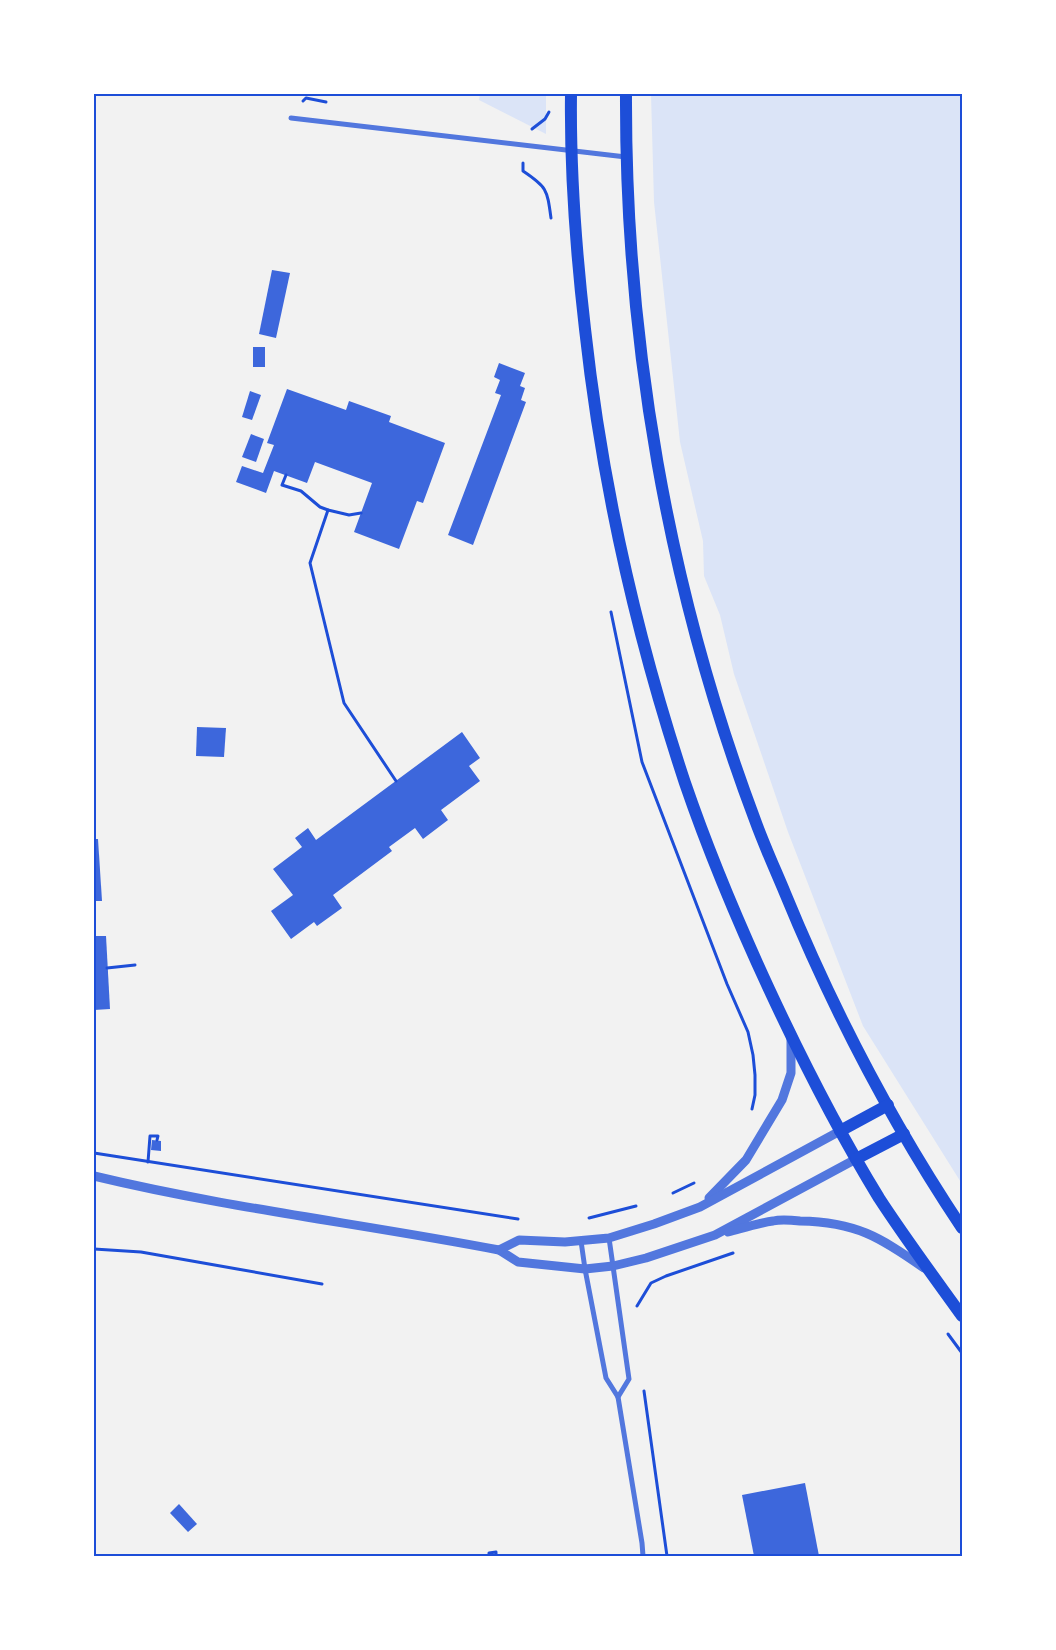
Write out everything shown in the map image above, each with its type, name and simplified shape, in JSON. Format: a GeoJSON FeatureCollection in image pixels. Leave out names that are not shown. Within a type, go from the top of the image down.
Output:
{"type":"FeatureCollection","features":[{"type":"Feature","properties":{"kind":"main road"},"geometry":{"type":"LineString","coordinates":[[571,94],[578,268],[593,402],[617,535],[649,665],[686,784],[735,912],[791,1036],[840,1131],[881,1200],[962,1316]]}},
{"type":"Feature","properties":{"kind":"main road"},"geometry":{"type":"LineString","coordinates":[[626,94],[626,157],[630,244],[638,330],[657,462],[685,592],[719,714],[755,820],[806,943],[844,1024],[904,1134],[962,1228]]}},
{"type":"Feature","properties":{"kind":"main road"},"geometry":{"type":"LineString","coordinates":[[840,1131],[888,1105]]}},
{"type":"Feature","properties":{"kind":"main road"},"geometry":{"type":"LineString","coordinates":[[856,1159],[904,1134]]}},
{"type":"Feature","properties":{"kind":"street"},"geometry":{"type":"LineString","coordinates":[[291,118],[626,157]]}},
{"type":"Feature","properties":{"kind":"street"},"geometry":{"type":"LineString","coordinates":[[700,1207],[746,1160],[782,1100],[791,1073],[791,1036]]}},
{"type":"Feature","properties":{"kind":"street"},"geometry":{"type":"LineString","coordinates":[[499,1250],[519,1240],[565,1242],[609,1238],[654,1224],[700,1207],[840,1131]]}},
{"type":"Feature","properties":{"kind":"street"},"geometry":{"type":"LineString","coordinates":[[715,1235],[856,1159]]}},
{"type":"Feature","properties":{"kind":"street"},"geometry":{"type":"LineString","coordinates":[[94,1176],[130,1185],[499,1250],[518,1262],[585,1270],[646,1258],[715,1235],[775,1220],[823,1221],[872,1234],[932,1274]]}},
{"type":"Feature","properties":{"kind":"street"},"geometry":{"type":"LineString","coordinates":[[609,1238],[629,1379],[618,1397]]}},
{"type":"Feature","properties":{"kind":"street"},"geometry":{"type":"LineString","coordinates":[[581,1241],[606,1378],[618,1397],[643,1556]]}},
{"type":"Feature","properties":{"kind":"path"},"geometry":{"type":"LineString","coordinates":[[522,145],[525,134],[545,119],[551,108]]}},
{"type":"Feature","properties":{"kind":"path"},"geometry":{"type":"LineString","coordinates":[[286,475],[282,485],[301,491],[320,507],[349,515],[361,512]]}},
{"type":"Feature","properties":{"kind":"path"},"geometry":{"type":"LineString","coordinates":[[328,510],[310,563],[344,702],[396,781]]}},
{"type":"Feature","properties":{"kind":"path"},"geometry":{"type":"LineString","coordinates":[[107,968],[135,965]]}},
{"type":"Feature","properties":{"kind":"path"},"geometry":{"type":"LineString","coordinates":[[148,1162],[150,1136],[158,1136],[158,1140]]}},
{"type":"Feature","properties":{"kind":"path"},"geometry":{"type":"LineString","coordinates":[[94,1153],[524,1220]]}},
{"type":"Feature","properties":{"kind":"path"},"geometry":{"type":"LineString","coordinates":[[666,1196],[697,1181]]}},
{"type":"Feature","properties":{"kind":"path"},"geometry":{"type":"LineString","coordinates":[[585,1219],[642,1205]]}},
{"type":"Feature","properties":{"kind":"path"},"geometry":{"type":"LineString","coordinates":[[94,1249],[141,1252],[322,1284]]}},
{"type":"Feature","properties":{"kind":"path"},"geometry":{"type":"LineString","coordinates":[[636,1314],[637,1305],[651,1283],[739,1251]]}},
{"type":"Feature","properties":{"kind":"path"},"geometry":{"type":"LineString","coordinates":[[946,1330],[962,1353]]}},
{"type":"Feature","properties":{"kind":"path"},"geometry":{"type":"LineString","coordinates":[[644,1390],[668,1556]]}},
{"type":"Feature","properties":{"kind":"path"},"geometry":{"type":"LineString","coordinates":[[489,1556],[489,1553],[496,1552],[496,1556]]}},
{"type":"Feature","properties":{"kind":"shaded area"},"geometry":{"type":"Polygon","coordinates":[[[480,94],[546,94],[546,134],[479,100],[480,94]]]}},
{"type":"Feature","properties":{"kind":"shaded area"},"geometry":{"type":"Polygon","coordinates":[[[651,94],[962,94],[962,1184],[863,1026],[788,832],[734,674],[720,615],[704,576],[703,541],[680,442],[654,202],[651,94]]]}},
{"type":"Feature","properties":{"kind":"building"},"geometry":{"type":"Polygon","coordinates":[[[272,270],[290,273],[276,338],[259,334],[272,270]]]}},
{"type":"Feature","properties":{"kind":"building"},"geometry":{"type":"Polygon","coordinates":[[[253,347],[265,347],[265,367],[253,367],[253,347]]]}},
{"type":"Feature","properties":{"kind":"building"},"geometry":{"type":"Polygon","coordinates":[[[499,363],[525,373],[520,386],[525,388],[521,400],[526,402],[473,545],[448,535],[501,395],[495,393],[500,380],[494,377],[499,363]]]}},
{"type":"Feature","properties":{"kind":"building"},"geometry":{"type":"Polygon","coordinates":[[[287,389],[346,410],[349,401],[391,416],[389,422],[445,443],[423,503],[417,501],[399,549],[354,532],[372,483],[315,462],[307,483],[274,471],[266,493],[236,482],[242,466],[263,473],[274,445],[267,443],[287,389]]]}},
{"type":"Feature","properties":{"kind":"building"},"geometry":{"type":"Polygon","coordinates":[[[250,391],[261,395],[252,420],[242,417],[250,391]]]}},
{"type":"Feature","properties":{"kind":"building"},"geometry":{"type":"Polygon","coordinates":[[[251,434],[264,439],[256,462],[242,457],[251,434]]]}},
{"type":"Feature","properties":{"kind":"building"},"geometry":{"type":"Polygon","coordinates":[[[197,727],[226,728],[224,757],[196,756],[197,727]]]}},
{"type":"Feature","properties":{"kind":"building"},"geometry":{"type":"Polygon","coordinates":[[[462,732],[480,758],[469,766],[480,781],[441,810],[448,820],[423,839],[415,828],[389,847],[392,851],[333,895],[342,908],[317,926],[314,922],[291,939],[271,911],[293,895],[273,869],[302,847],[295,838],[308,828],[316,840],[462,732]]]}},
{"type":"Feature","properties":{"kind":"building"},"geometry":{"type":"Polygon","coordinates":[[[94,839],[98,839],[102,901],[94,901],[94,839]]]}},
{"type":"Feature","properties":{"kind":"building"},"geometry":{"type":"Polygon","coordinates":[[[94,936],[106,936],[110,1009],[94,1010],[94,936]]]}},
{"type":"Feature","properties":{"kind":"building"},"geometry":{"type":"Polygon","coordinates":[[[152,1140],[161,1141],[161,1151],[151,1150],[152,1140]]]}},
{"type":"Feature","properties":{"kind":"building"},"geometry":{"type":"Polygon","coordinates":[[[805,1483],[819,1556],[754,1556],[742,1495],[805,1483]]]}},
{"type":"Feature","properties":{"kind":"building"},"geometry":{"type":"Polygon","coordinates":[[[179,1504],[197,1524],[188,1532],[170,1513],[179,1504]]]}}]}
